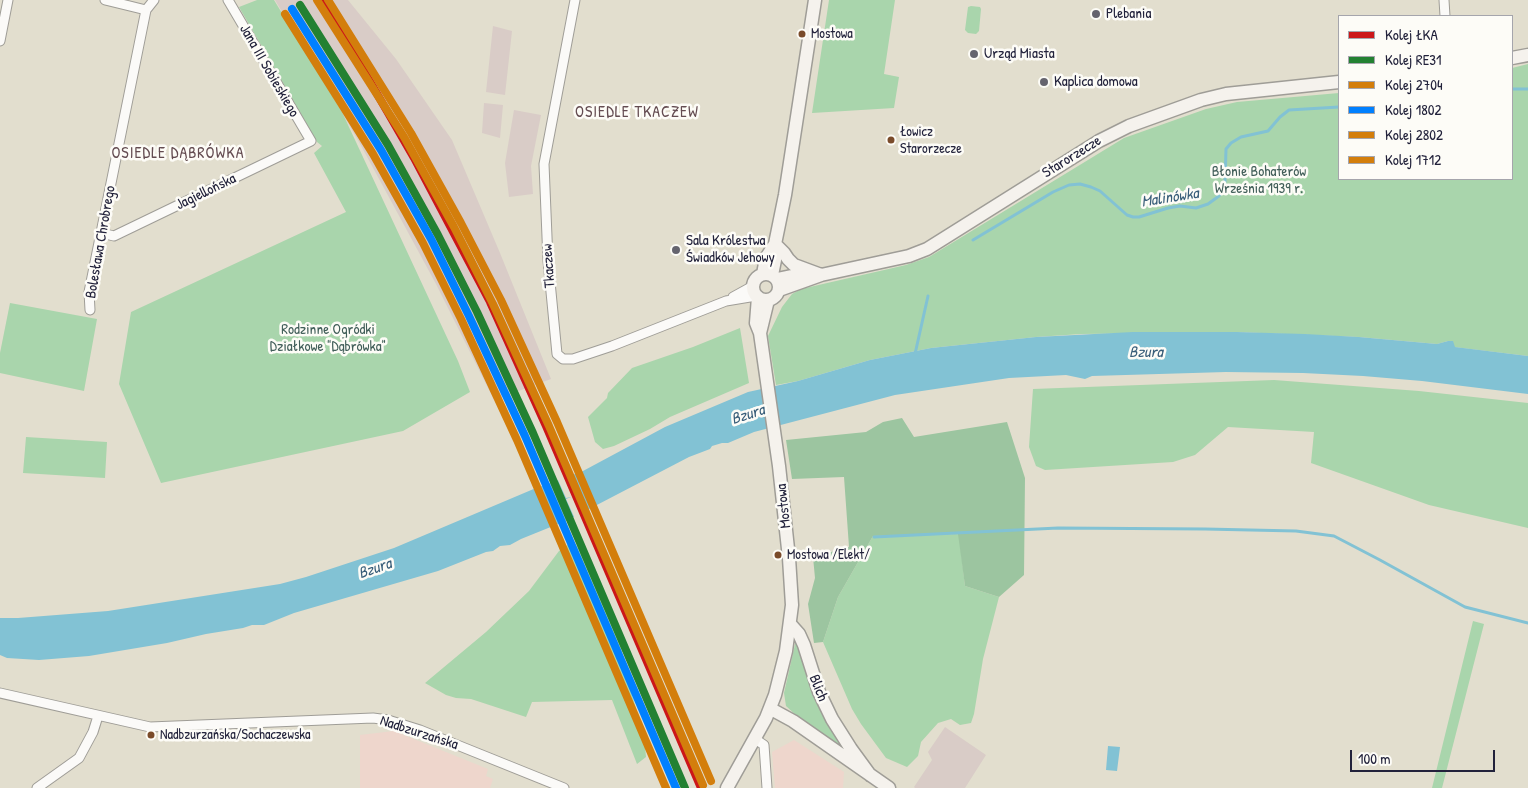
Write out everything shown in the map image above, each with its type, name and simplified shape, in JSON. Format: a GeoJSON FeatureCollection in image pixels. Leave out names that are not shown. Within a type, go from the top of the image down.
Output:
{"type":"FeatureCollection","features":[{"type":"Feature","properties":{"kind":"street"},"geometry":{"type":"LineString","coordinates":[[0,41],[8,0]]}},
{"type":"Feature","properties":{"kind":"street"},"geometry":{"type":"LineString","coordinates":[[104,0],[146,10],[154,0]]}},
{"type":"Feature","properties":{"kind":"street","name":"Jana III Sobieskiego"},"geometry":{"type":"LineString","coordinates":[[228,0],[310,141]]}},
{"type":"Feature","properties":{"kind":"street","name":"Tkaczew"},"geometry":{"type":"LineString","coordinates":[[575,0],[544,164],[548,261],[557,354],[563,359],[572,359],[612,346],[726,301],[759,295]]}},
{"type":"Feature","properties":{"kind":"street"},"geometry":{"type":"LineString","coordinates":[[773,279],[757,277],[759,295],[776,297],[773,279],[775,244],[785,195],[816,0]]}},
{"type":"Feature","properties":{"kind":"street"},"geometry":{"type":"LineString","coordinates":[[1444,0],[1445,15]]}},
{"type":"Feature","properties":{"kind":"street","name":"Bolesława Chrobrego"},"geometry":{"type":"LineString","coordinates":[[90,310],[90,292],[146,10]]}},
{"type":"Feature","properties":{"kind":"street"},"geometry":{"type":"LineString","coordinates":[[1513,58],[1528,55]]}},
{"type":"Feature","properties":{"kind":"street","name":"Starorzecze"},"geometry":{"type":"LineString","coordinates":[[773,279],[821,275],[909,256],[927,249],[1099,141],[1129,126],[1201,100],[1226,94],[1338,82]]}},
{"type":"Feature","properties":{"kind":"street","name":"Jagiellońska"},"geometry":{"type":"LineString","coordinates":[[102,233],[114,236],[310,141]]}},
{"type":"Feature","properties":{"kind":"street"},"geometry":{"type":"LineString","coordinates":[[775,244],[794,265],[821,275]]}},
{"type":"Feature","properties":{"kind":"street","name":"Mostowa"},"geometry":{"type":"LineString","coordinates":[[727,788],[770,709],[782,670],[791,625],[790,569],[779,466],[760,335],[756,324],[759,295]]}},
{"type":"Feature","properties":{"kind":"street","name":"Blich"},"geometry":{"type":"LineString","coordinates":[[791,625],[799,634],[804,645],[812,674],[848,753]]}},
{"type":"Feature","properties":{"kind":"street","name":"Nadbzurzańska"},"geometry":{"type":"LineString","coordinates":[[0,693],[133,724],[161,728],[373,718],[388,720],[420,730],[564,788]]}},
{"type":"Feature","properties":{"kind":"street","name":"Blich"},"geometry":{"type":"LineString","coordinates":[[770,709],[848,753],[870,775],[889,788]]}},
{"type":"Feature","properties":{"kind":"street"},"geometry":{"type":"LineString","coordinates":[[37,788],[79,758],[93,732],[98,716]]}},
{"type":"Feature","properties":{"kind":"street"},"geometry":{"type":"LineString","coordinates":[[755,739],[764,745],[768,788]]}},
{"type":"Feature","properties":{"kind":"shaded area"},"geometry":{"type":"Polygon","coordinates":[[[275,0],[348,0],[396,59],[452,140],[551,379],[494,400],[436,284],[359,142],[275,0]]]}},
{"type":"Feature","properties":{"kind":"shaded area"},"geometry":{"type":"Polygon","coordinates":[[[493,26],[512,31],[505,95],[486,92],[493,26]]]}},
{"type":"Feature","properties":{"kind":"shaded area"},"geometry":{"type":"Polygon","coordinates":[[[484,103],[503,105],[500,138],[482,133],[484,103]]]}},
{"type":"Feature","properties":{"kind":"shaded area"},"geometry":{"type":"Polygon","coordinates":[[[514,110],[541,115],[531,166],[533,194],[509,197],[505,163],[514,110]]]}},
{"type":"Feature","properties":{"kind":"shaded area"},"geometry":{"type":"Polygon","coordinates":[[[945,727],[986,755],[965,788],[915,788],[932,760],[928,752],[945,727]]]}},
{"type":"Feature","properties":{"kind":"shaded area"},"geometry":{"type":"Polygon","coordinates":[[[394,731],[488,769],[486,776],[493,779],[490,788],[360,788],[360,735],[394,731]]]}},
{"type":"Feature","properties":{"kind":"shaded area"},"geometry":{"type":"Polygon","coordinates":[[[794,740],[844,772],[843,788],[775,788],[772,752],[794,740]]]}},
{"type":"Feature","properties":{"kind":"green space","name":"Rodzinne Ogródki Działkowe \"Dąbrówka\""},"geometry":{"type":"Polygon","coordinates":[[[257,0],[274,0],[342,112],[458,361],[470,392],[403,431],[161,483],[119,384],[131,312],[346,212],[314,153],[322,146],[317,142],[239,7],[257,0]]]}},
{"type":"Feature","properties":{"kind":"green space"},"geometry":{"type":"Polygon","coordinates":[[[829,0],[895,0],[884,74],[899,77],[894,108],[812,113],[829,0]]]}},
{"type":"Feature","properties":{"kind":"green space"},"geometry":{"type":"Polygon","coordinates":[[[968,7],[980,7],[981,9],[979,31],[976,34],[968,33],[965,30],[968,7]]]}},
{"type":"Feature","properties":{"kind":"green space","name":"Błonie Bohaterów Września 1939 r."},"geometry":{"type":"Polygon","coordinates":[[[1528,64],[1528,356],[1454,347],[1448,341],[1437,344],[1359,337],[1237,332],[1081,334],[931,348],[870,360],[798,381],[776,385],[768,336],[782,307],[792,294],[801,289],[906,265],[929,257],[1124,138],[1206,109],[1237,102],[1338,93],[1338,180],[1513,180],[1513,68],[1528,64]]]}},
{"type":"Feature","properties":{"kind":"green space"},"geometry":{"type":"Polygon","coordinates":[[[10,303],[97,319],[84,391],[0,373],[0,353],[10,303]]]}},
{"type":"Feature","properties":{"kind":"green space"},"geometry":{"type":"Polygon","coordinates":[[[740,328],[749,383],[670,417],[614,446],[603,449],[595,442],[588,417],[632,368],[740,328]]]}},
{"type":"Feature","properties":{"kind":"green space"},"geometry":{"type":"Polygon","coordinates":[[[1274,380],[1419,391],[1528,403],[1528,528],[1429,505],[1311,463],[1314,432],[1228,427],[1195,455],[1173,462],[1045,470],[1036,466],[1029,447],[1033,389],[1274,380]]]}},
{"type":"Feature","properties":{"kind":"green space"},"geometry":{"type":"Polygon","coordinates":[[[902,418],[914,437],[1007,422],[1025,478],[1024,575],[999,597],[965,586],[958,534],[873,536],[838,597],[823,642],[814,643],[808,604],[815,578],[813,557],[849,547],[844,477],[792,479],[786,440],[866,432],[883,422],[902,418]]]}},
{"type":"Feature","properties":{"kind":"green space"},"geometry":{"type":"Polygon","coordinates":[[[26,437],[107,442],[105,478],[23,473],[26,437]]]}},
{"type":"Feature","properties":{"kind":"green space"},"geometry":{"type":"Polygon","coordinates":[[[959,534],[965,586],[999,597],[983,659],[974,714],[971,723],[960,725],[951,719],[938,723],[921,742],[918,756],[907,767],[886,758],[861,724],[852,709],[823,642],[838,597],[873,536],[959,534]]]}},
{"type":"Feature","properties":{"kind":"green space"},"geometry":{"type":"Polygon","coordinates":[[[573,541],[590,564],[598,593],[614,618],[632,695],[644,734],[646,757],[637,764],[612,700],[532,702],[526,717],[471,699],[446,695],[425,683],[486,632],[529,591],[559,551],[573,541]]]}},
{"type":"Feature","properties":{"kind":"green space"},"geometry":{"type":"Polygon","coordinates":[[[1473,621],[1484,624],[1442,788],[1432,788],[1473,621]]]}},
{"type":"Feature","properties":{"kind":"green space"},"geometry":{"type":"Polygon","coordinates":[[[796,640],[816,701],[842,748],[800,719],[786,706],[784,693],[796,640]]]}},
{"type":"Feature","properties":{"kind":"water","name":"Bzura"},"geometry":{"type":"Polygon","coordinates":[[[1133,332],[1305,334],[1437,344],[1453,341],[1455,347],[1528,356],[1528,394],[1363,376],[1226,372],[1092,376],[1085,379],[1066,375],[1009,378],[895,395],[754,432],[728,443],[712,446],[710,449],[689,457],[568,520],[510,545],[500,546],[493,551],[438,571],[294,613],[264,625],[252,625],[167,643],[89,656],[39,660],[7,658],[0,655],[0,618],[108,611],[280,584],[306,577],[394,548],[536,488],[583,471],[665,427],[748,392],[798,381],[870,360],[931,348],[1036,337],[1133,332]]]}},
{"type":"Feature","properties":{"kind":"water"},"geometry":{"type":"Polygon","coordinates":[[[1108,746],[1120,747],[1117,771],[1106,770],[1108,746]]]}},
{"type":"Feature","properties":{"kind":"pier"},"geometry":{"type":"Polygon","coordinates":[[[571,473],[588,512],[575,519],[566,499],[571,497],[566,498],[557,478],[571,473]]]}},
{"type":"Feature","properties":{"kind":"waterway","name":"Malinówka"},"geometry":{"type":"LineString","coordinates":[[1513,89],[1528,89]]}},
{"type":"Feature","properties":{"kind":"waterway","name":"Malinówka"},"geometry":{"type":"LineString","coordinates":[[973,240],[1053,192],[1069,185],[1080,184],[1100,191],[1127,215],[1133,217],[1168,208],[1180,206],[1196,208],[1208,204],[1219,196],[1223,189],[1226,149],[1231,143],[1241,137],[1268,131],[1289,110],[1338,107]]}},
{"type":"Feature","properties":{"kind":"waterway","name":"Malinówka"},"geometry":{"type":"LineString","coordinates":[[915,354],[928,296]]}},
{"type":"Feature","properties":{"kind":"waterway"},"geometry":{"type":"LineString","coordinates":[[874,537],[1058,528],[1296,531],[1334,536],[1465,607],[1528,623]]}},
{"type":"Feature","properties":{"kind":"rail line","name":"2704"},"geometry":{"type":"LineString","coordinates":[[317,0],[404,137],[454,227],[493,304],[549,426],[703,785]]}},
{"type":"Feature","properties":{"kind":"rail line","name":"ŁKA"},"geometry":{"type":"LineString","coordinates":[[323,0],[414,158],[490,302],[546,426],[701,788]]}},
{"type":"Feature","properties":{"kind":"rail line","name":"2802"},"geometry":{"type":"LineString","coordinates":[[328,0],[411,133],[501,300],[557,422],[711,781]]}},
{"type":"Feature","properties":{"kind":"rail line","name":"RE31"},"geometry":{"type":"LineString","coordinates":[[300,5],[388,145],[438,235],[477,312],[533,433],[685,788]]}},
{"type":"Feature","properties":{"kind":"rail line","name":"1802"},"geometry":{"type":"LineString","coordinates":[[292,9],[381,150],[431,239],[469,316],[525,436],[676,788]]}},
{"type":"Feature","properties":{"kind":"rail line","name":"1712"},"geometry":{"type":"LineString","coordinates":[[285,14],[373,154],[423,243],[461,319],[517,440],[666,788]]}},
{"type":"Feature","properties":{"kind":"place","name":"Plebania"},"geometry":{"type":"Point","coordinates":[1096,14]}},
{"type":"Feature","properties":{"kind":"place","name":"Mostowa"},"geometry":{"type":"Point","coordinates":[802,34]}},
{"type":"Feature","properties":{"kind":"place","name":"Urząd Miasta"},"geometry":{"type":"Point","coordinates":[974,54]}},
{"type":"Feature","properties":{"kind":"place","name":"Kaplica domowa"},"geometry":{"type":"Point","coordinates":[1044,82]}},
{"type":"Feature","properties":{"kind":"place","name":"Łowicz Starorzecze"},"geometry":{"type":"Point","coordinates":[891,140]}},
{"type":"Feature","properties":{"kind":"place","name":"Sala Królestwa Świadków Jehowy"},"geometry":{"type":"Point","coordinates":[676,250]}},
{"type":"Feature","properties":{"kind":"place","name":"Mostowa /Elekt/"},"geometry":{"type":"Point","coordinates":[778,555]}},
{"type":"Feature","properties":{"kind":"place","name":"Nadbzurzańska/Sochaczewska"},"geometry":{"type":"Point","coordinates":[151,735]}},
{"type":"Feature","properties":{"kind":"district","name":"OSIEDLE TKACZEW"},"geometry":{"type":"Point","coordinates":[637,113]}},
{"type":"Feature","properties":{"kind":"district","name":"OSIEDLE DĄBRÓWKA"},"geometry":{"type":"Point","coordinates":[178,154]}}]}
